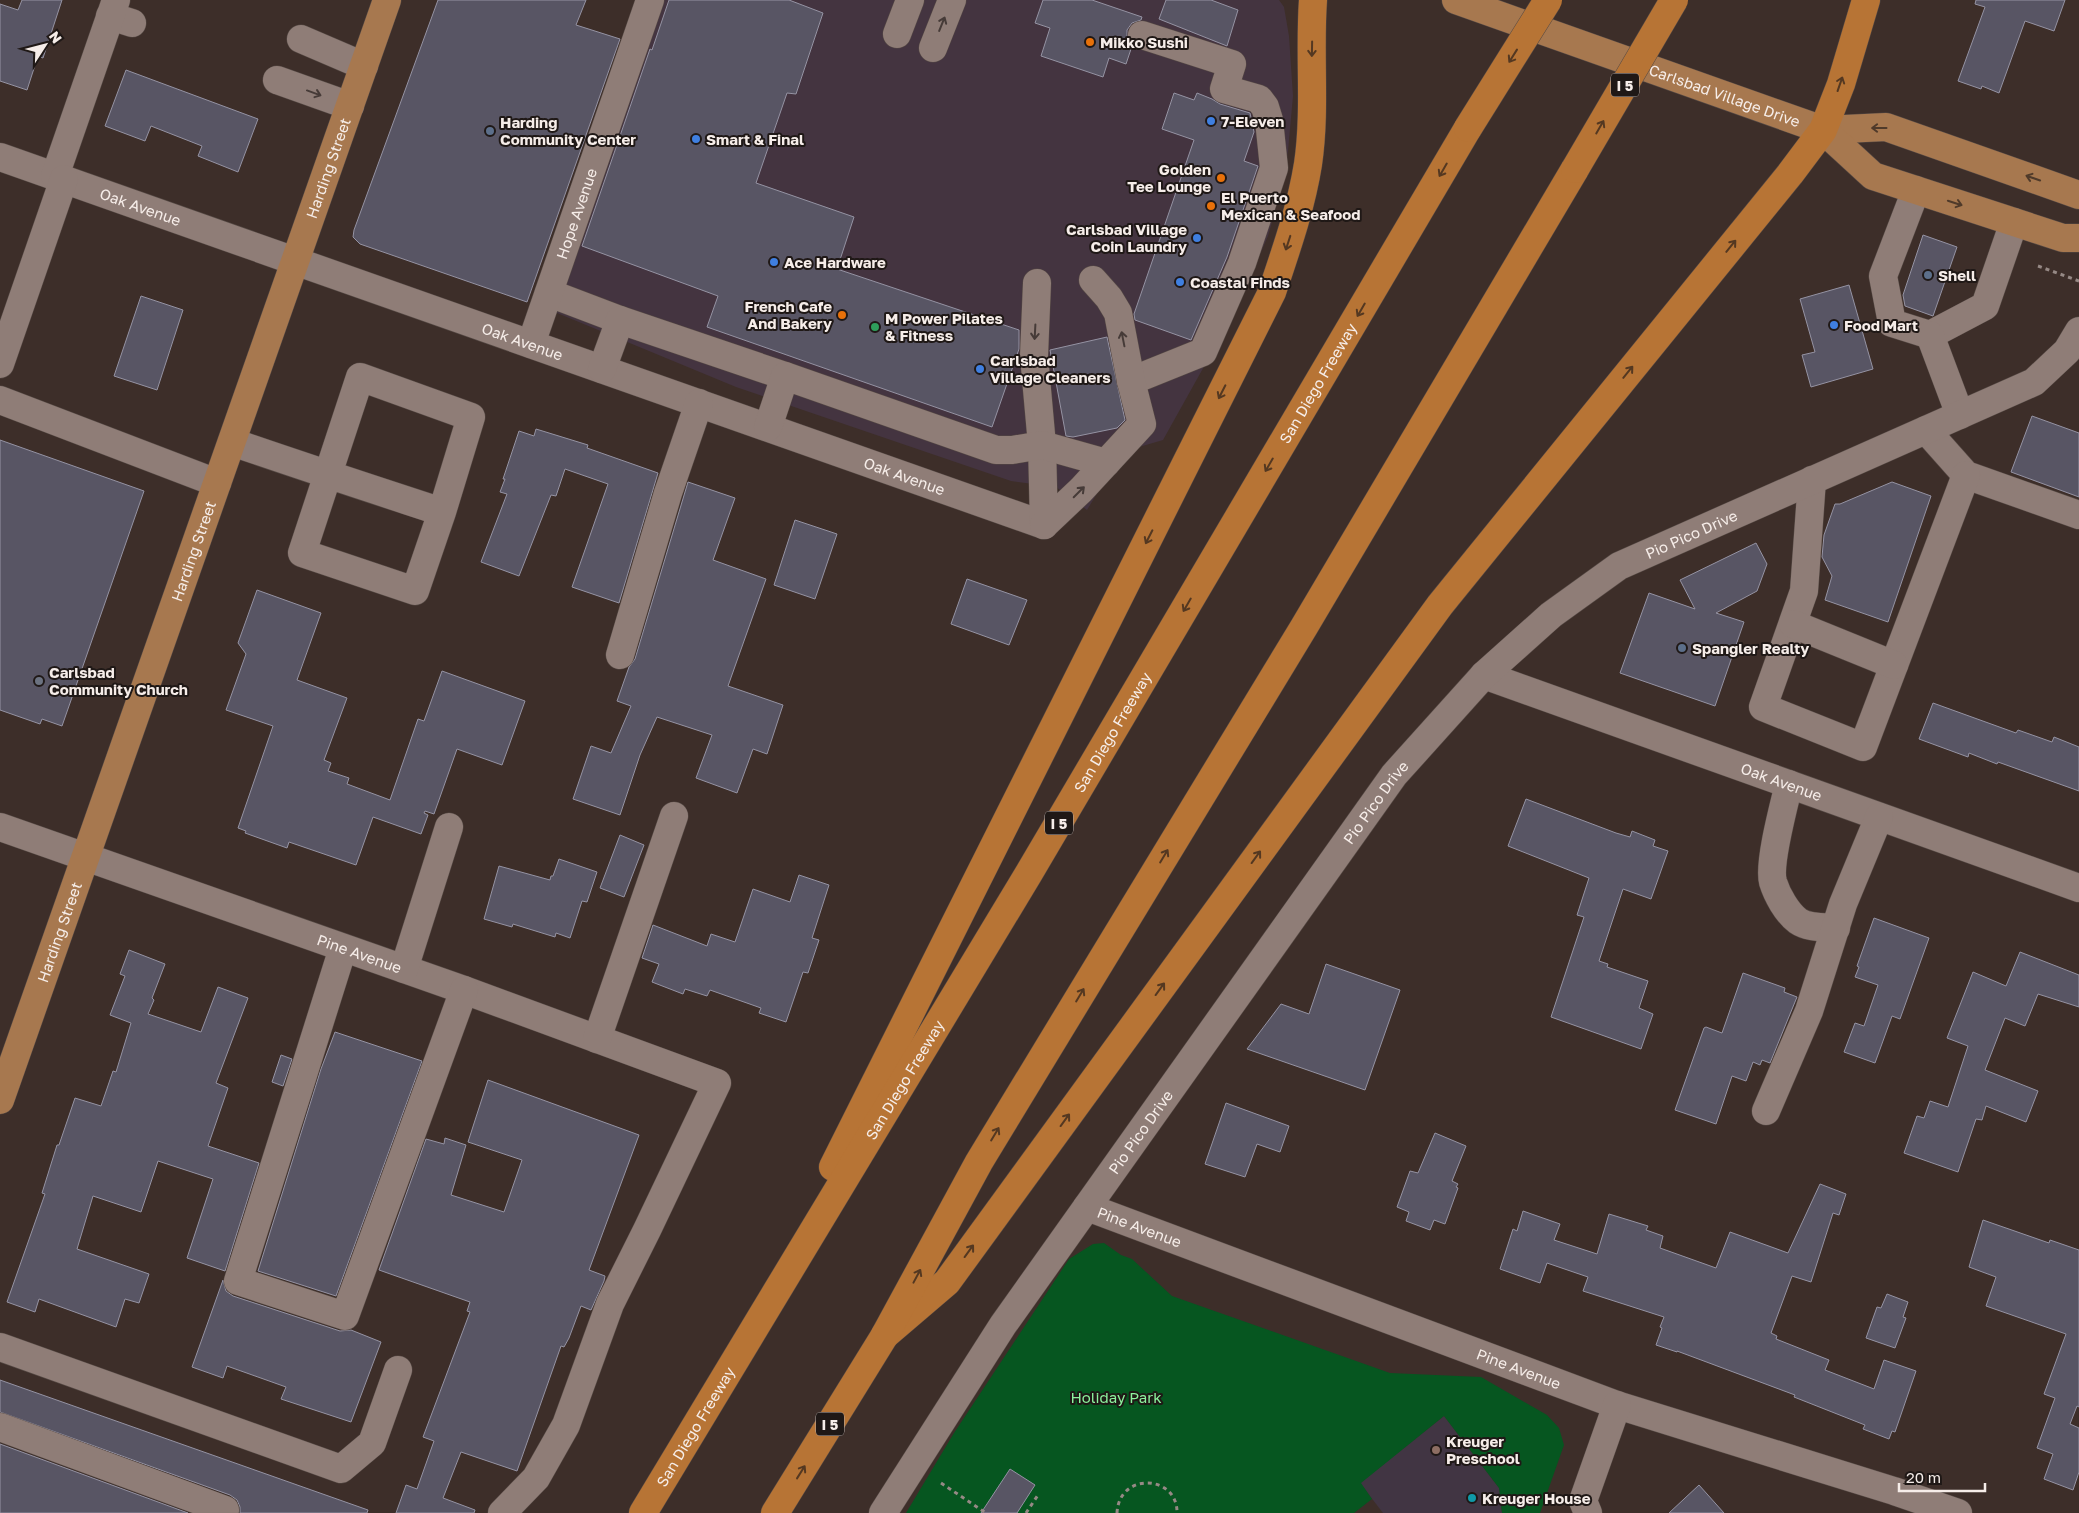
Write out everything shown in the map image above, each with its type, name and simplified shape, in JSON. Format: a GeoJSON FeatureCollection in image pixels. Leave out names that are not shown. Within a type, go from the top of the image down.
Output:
{"type":"FeatureCollection","features":[{"type":"Feature","properties":{"kind":"highway"},"geometry":{"type":"LineString","coordinates":[[740,1352],[1272,292],[1298,210],[1308,163],[1311,118],[1313,0]]}},
{"type":"Feature","properties":{"kind":"highway","name":"San Diego Freeway"},"geometry":{"type":"LineString","coordinates":[[643,1513],[1029,874],[1468,128],[1548,0]]}},
{"type":"Feature","properties":{"kind":"highway","name":"I 5"},"geometry":{"type":"LineString","coordinates":[[775,1513],[885,1335],[979,1162],[1304,627],[1674,0]]}},
{"type":"Feature","properties":{"kind":"highway"},"geometry":{"type":"LineString","coordinates":[[885,1335],[947,1282],[1440,605],[1790,174],[1823,130],[1841,84],[1866,0]]}},
{"type":"Feature","properties":{"kind":"main road","name":"Harding Street"},"geometry":{"type":"LineString","coordinates":[[0,1100],[387,0]]}},
{"type":"Feature","properties":{"kind":"main road","name":"Carlsbad Village Drive"},"geometry":{"type":"LineString","coordinates":[[1456,0],[1823,130],[1886,127],[2079,194]]}},
{"type":"Feature","properties":{"kind":"main road","name":"Carlsbad Village Drive"},"geometry":{"type":"LineString","coordinates":[[1823,130],[1873,176],[2062,238],[2079,238]]}},
{"type":"Feature","properties":{"kind":"street","name":"Hope Avenue"},"geometry":{"type":"LineString","coordinates":[[531,344],[650,0]]}},
{"type":"Feature","properties":{"kind":"street"},"geometry":{"type":"LineString","coordinates":[[897,34],[910,0]]}},
{"type":"Feature","properties":{"kind":"street"},"geometry":{"type":"LineString","coordinates":[[932,48],[952,0]]}},
{"type":"Feature","properties":{"kind":"street"},"geometry":{"type":"LineString","coordinates":[[0,364],[60,177],[119,13]]}},
{"type":"Feature","properties":{"kind":"street"},"geometry":{"type":"LineString","coordinates":[[1131,381],[1203,352],[1242,263],[1274,168],[1269,120],[1265,107],[1259,99],[1224,89],[1232,64],[1142,35]]}},
{"type":"Feature","properties":{"kind":"street"},"geometry":{"type":"LineString","coordinates":[[301,39],[364,66]]}},
{"type":"Feature","properties":{"kind":"street"},"geometry":{"type":"LineString","coordinates":[[278,80],[350,106]]}},
{"type":"Feature","properties":{"kind":"street","name":"Oak Avenue"},"geometry":{"type":"LineString","coordinates":[[0,157],[1044,525]]}},
{"type":"Feature","properties":{"kind":"street"},"geometry":{"type":"LineString","coordinates":[[1916,190],[1883,276],[1892,323],[1930,335],[1985,306],[2014,222]]}},
{"type":"Feature","properties":{"kind":"street"},"geometry":{"type":"LineString","coordinates":[[1044,525],[1081,490],[1142,424],[1131,381],[1118,313],[1109,298],[1093,280]]}},
{"type":"Feature","properties":{"kind":"street"},"geometry":{"type":"LineString","coordinates":[[1037,283],[1034,356],[1042,445],[1044,525]]}},
{"type":"Feature","properties":{"kind":"street"},"geometry":{"type":"LineString","coordinates":[[549,293],[620,320],[996,450],[1012,450],[1042,445],[1106,463]]}},
{"type":"Feature","properties":{"kind":"street"},"geometry":{"type":"LineString","coordinates":[[602,369],[620,320]]}},
{"type":"Feature","properties":{"kind":"street","name":"Pio Pico Drive"},"geometry":{"type":"LineString","coordinates":[[883,1513],[1003,1325],[1394,775],[1484,675],[1551,615],[1619,566],[2034,382],[2067,351],[2079,331]]}},
{"type":"Feature","properties":{"kind":"street"},"geometry":{"type":"LineString","coordinates":[[1930,335],[1960,415]]}},
{"type":"Feature","properties":{"kind":"street"},"geometry":{"type":"LineString","coordinates":[[768,428],[785,376]]}},
{"type":"Feature","properties":{"kind":"street"},"geometry":{"type":"LineString","coordinates":[[360,377],[471,417],[442,512],[415,591],[302,553],[360,377]]}},
{"type":"Feature","properties":{"kind":"street"},"geometry":{"type":"LineString","coordinates":[[0,400],[217,483]]}},
{"type":"Feature","properties":{"kind":"street"},"geometry":{"type":"LineString","coordinates":[[620,654],[668,493],[699,403]]}},
{"type":"Feature","properties":{"kind":"street"},"geometry":{"type":"LineString","coordinates":[[1926,430],[1966,475],[2079,515]]}},
{"type":"Feature","properties":{"kind":"street"},"geometry":{"type":"LineString","coordinates":[[232,442],[442,512]]}},
{"type":"Feature","properties":{"kind":"street"},"geometry":{"type":"LineString","coordinates":[[1812,480],[1804,591],[1763,707],[1863,747],[1966,475]]}},
{"type":"Feature","properties":{"kind":"street"},"geometry":{"type":"LineString","coordinates":[[1793,624],[1894,665]]}},
{"type":"Feature","properties":{"kind":"street","name":"Oak Avenue"},"geometry":{"type":"LineString","coordinates":[[1484,675],[2079,888]]}},
{"type":"Feature","properties":{"kind":"street"},"geometry":{"type":"LineString","coordinates":[[1788,784],[1776,846],[1773,881],[1783,903],[1798,921],[1810,925],[1836,928]]}},
{"type":"Feature","properties":{"kind":"street"},"geometry":{"type":"LineString","coordinates":[[597,1039],[674,816]]}},
{"type":"Feature","properties":{"kind":"street"},"geometry":{"type":"LineString","coordinates":[[1766,1111],[1809,1011],[1843,904],[1879,817]]}},
{"type":"Feature","properties":{"kind":"street","name":"Pine Avenue"},"geometry":{"type":"LineString","coordinates":[[0,827],[464,990],[717,1083],[610,1304],[566,1425],[536,1478],[502,1513]]}},
{"type":"Feature","properties":{"kind":"street"},"geometry":{"type":"LineString","coordinates":[[404,969],[449,827]]}},
{"type":"Feature","properties":{"kind":"street"},"geometry":{"type":"LineString","coordinates":[[344,948],[238,1281],[345,1316],[464,990]]}},
{"type":"Feature","properties":{"kind":"street","name":"Pine Avenue"},"geometry":{"type":"LineString","coordinates":[[1086,1208],[1617,1405],[1897,1492],[1958,1513]]}},
{"type":"Feature","properties":{"kind":"street"},"geometry":{"type":"LineString","coordinates":[[0,1347],[341,1469],[372,1443],[398,1370]]}},
{"type":"Feature","properties":{"kind":"street"},"geometry":{"type":"LineString","coordinates":[[1588,1513],[1583,1501],[1617,1405]]}},
{"type":"Feature","properties":{"kind":"street"},"geometry":{"type":"LineString","coordinates":[[0,1427],[225,1510]]}},
{"type":"Feature","properties":{"kind":"path"},"geometry":{"type":"LineString","coordinates":[[2038,266],[2079,281]]}},
{"type":"Feature","properties":{"kind":"path"},"geometry":{"type":"LineString","coordinates":[[941,1483],[986,1513]]}},
{"type":"Feature","properties":{"kind":"path"},"geometry":{"type":"LineString","coordinates":[[1117,1513],[1119,1501],[1124,1492],[1132,1486],[1141,1483],[1151,1483],[1160,1486],[1168,1492],[1174,1500],[1177,1513]]}},
{"type":"Feature","properties":{"kind":"path"},"geometry":{"type":"LineString","coordinates":[[1026,1513],[1038,1495]]}},
{"type":"Feature","properties":{"kind":"shaded area"},"geometry":{"type":"Polygon","coordinates":[[[642,0],[1279,0],[1284,7],[1289,36],[1293,96],[1288,151],[1279,196],[1268,236],[1235,311],[1163,440],[1122,452],[1087,510],[1056,487],[1011,481],[736,387],[533,303],[642,0]]]}},
{"type":"Feature","properties":{"kind":"shaded area","name":"Kreuger Preschool"},"geometry":{"type":"Polygon","coordinates":[[[1444,1416],[1499,1488],[1502,1513],[1383,1513],[1360,1483],[1444,1416]]]}},
{"type":"Feature","properties":{"kind":"green space","name":"Holiday Park"},"geometry":{"type":"Polygon","coordinates":[[[1104,1243],[1121,1255],[1132,1259],[1172,1296],[1390,1373],[1481,1377],[1547,1415],[1559,1428],[1564,1445],[1540,1513],[1502,1513],[1499,1488],[1444,1416],[1361,1483],[1372,1499],[1354,1513],[906,1513],[954,1433],[1069,1259],[1093,1244],[1104,1243]]]}},
{"type":"Feature","properties":{"kind":"building"},"geometry":{"type":"Polygon","coordinates":[[[22,0],[62,0],[43,58],[38,56],[27,90],[0,81],[0,4],[18,10],[22,0]]]}},
{"type":"Feature","properties":{"kind":"building","name":"Harding Community Center"},"geometry":{"type":"Polygon","coordinates":[[[438,0],[586,0],[576,25],[620,39],[527,302],[360,244],[353,237],[438,0]]]}},
{"type":"Feature","properties":{"kind":"building"},"geometry":{"type":"Polygon","coordinates":[[[669,0],[789,0],[823,13],[796,94],[787,93],[756,183],[854,217],[837,269],[1019,330],[1019,349],[992,427],[707,327],[718,296],[582,246],[650,49],[652,50],[669,0]]]}},
{"type":"Feature","properties":{"kind":"building","name":"Mikko Sushi"},"geometry":{"type":"Polygon","coordinates":[[[1043,0],[1092,0],[1142,17],[1141,20],[1132,23],[1127,30],[1127,39],[1132,46],[1126,64],[1109,58],[1103,77],[1041,56],[1050,28],[1035,23],[1043,0]]]}},
{"type":"Feature","properties":{"kind":"building"},"geometry":{"type":"Polygon","coordinates":[[[1166,0],[1211,0],[1238,10],[1227,46],[1159,19],[1166,0]]]}},
{"type":"Feature","properties":{"kind":"building"},"geometry":{"type":"Polygon","coordinates":[[[1976,0],[2065,0],[2054,31],[2025,21],[1999,93],[1982,86],[1981,89],[1958,81],[1985,7],[1975,4],[1976,0]]]}},
{"type":"Feature","properties":{"kind":"building"},"geometry":{"type":"Polygon","coordinates":[[[126,70],[258,119],[238,172],[198,156],[202,146],[151,126],[145,141],[105,126],[126,70]]]}},
{"type":"Feature","properties":{"kind":"building"},"geometry":{"type":"Polygon","coordinates":[[[1174,93],[1194,100],[1197,93],[1220,104],[1250,113],[1254,132],[1244,161],[1258,166],[1227,257],[1191,340],[1135,320],[1134,314],[1194,140],[1162,129],[1174,93]]]}},
{"type":"Feature","properties":{"kind":"building","name":"Shell"},"geometry":{"type":"Polygon","coordinates":[[[1923,235],[1957,247],[1933,316],[1905,306],[1903,295],[1923,235]]]}},
{"type":"Feature","properties":{"kind":"building","name":"Food Mart"},"geometry":{"type":"Polygon","coordinates":[[[1849,285],[1873,369],[1811,387],[1802,355],[1815,352],[1800,299],[1849,285]]]}},
{"type":"Feature","properties":{"kind":"building"},"geometry":{"type":"Polygon","coordinates":[[[141,296],[183,310],[157,390],[114,376],[141,296]]]}},
{"type":"Feature","properties":{"kind":"building"},"geometry":{"type":"Polygon","coordinates":[[[1107,337],[1125,420],[1117,428],[1073,437],[1066,436],[1050,350],[1107,337]]]}},
{"type":"Feature","properties":{"kind":"building"},"geometry":{"type":"Polygon","coordinates":[[[2032,416],[2079,433],[2079,497],[2011,472],[2032,416]]]}},
{"type":"Feature","properties":{"kind":"building"},"geometry":{"type":"Polygon","coordinates":[[[536,429],[588,445],[587,448],[658,473],[619,603],[572,587],[608,484],[565,469],[556,496],[551,495],[519,576],[481,562],[507,494],[500,492],[519,431],[534,436],[536,429]]]}},
{"type":"Feature","properties":{"kind":"building"},"geometry":{"type":"Polygon","coordinates":[[[0,440],[144,491],[62,726],[42,719],[40,724],[0,710],[0,440]]]}},
{"type":"Feature","properties":{"kind":"building"},"geometry":{"type":"Polygon","coordinates":[[[688,482],[735,498],[713,560],[766,579],[728,686],[783,705],[767,754],[753,749],[737,793],[696,778],[712,735],[657,717],[640,755],[620,815],[573,799],[591,746],[611,753],[631,706],[617,701],[629,667],[635,659],[688,482]]]}},
{"type":"Feature","properties":{"kind":"building"},"geometry":{"type":"Polygon","coordinates":[[[1892,482],[1931,496],[1888,622],[1825,600],[1832,576],[1822,557],[1824,535],[1835,504],[1840,504],[1892,482]]]}},
{"type":"Feature","properties":{"kind":"building"},"geometry":{"type":"Polygon","coordinates":[[[795,520],[837,534],[815,599],[774,585],[795,520]]]}},
{"type":"Feature","properties":{"kind":"building","name":"Spangler Realty"},"geometry":{"type":"Polygon","coordinates":[[[1756,543],[1767,564],[1757,591],[1716,613],[1744,622],[1715,706],[1620,673],[1649,593],[1695,609],[1680,580],[1756,543]]]}},
{"type":"Feature","properties":{"kind":"building"},"geometry":{"type":"Polygon","coordinates":[[[967,579],[1027,600],[1009,645],[951,624],[967,579]]]}},
{"type":"Feature","properties":{"kind":"building"},"geometry":{"type":"Polygon","coordinates":[[[257,590],[321,613],[297,680],[347,698],[324,760],[331,763],[328,771],[349,778],[347,784],[390,800],[418,719],[424,721],[442,671],[525,701],[502,765],[457,749],[434,814],[425,811],[424,813],[428,815],[421,834],[373,817],[356,865],[289,842],[287,848],[245,833],[246,831],[238,828],[273,726],[226,710],[246,654],[238,643],[257,590]]]}},
{"type":"Feature","properties":{"kind":"building"},"geometry":{"type":"Polygon","coordinates":[[[1933,703],[2016,733],[2018,730],[2052,742],[2054,737],[2079,747],[2079,791],[1998,762],[1997,764],[1969,753],[1968,757],[1919,739],[1933,703]]]}},
{"type":"Feature","properties":{"kind":"building"},"geometry":{"type":"Polygon","coordinates":[[[1526,799],[1616,833],[1630,837],[1632,831],[1655,840],[1653,846],[1668,851],[1651,899],[1623,889],[1599,961],[1608,964],[1607,967],[1648,981],[1639,1008],[1653,1014],[1641,1049],[1551,1017],[1584,917],[1577,915],[1589,878],[1508,846],[1526,799]]]}},
{"type":"Feature","properties":{"kind":"building"},"geometry":{"type":"Polygon","coordinates":[[[620,835],[644,845],[624,897],[600,888],[620,835]]]}},
{"type":"Feature","properties":{"kind":"building"},"geometry":{"type":"Polygon","coordinates":[[[559,859],[597,872],[587,902],[582,901],[570,938],[556,933],[555,937],[513,924],[512,927],[484,919],[499,866],[550,880],[559,859]]]}},
{"type":"Feature","properties":{"kind":"building"},"geometry":{"type":"Polygon","coordinates":[[[799,875],[829,885],[812,938],[819,940],[808,973],[803,972],[786,1022],[759,1013],[761,1008],[710,990],[707,996],[685,989],[683,994],[652,982],[659,964],[642,958],[653,925],[707,946],[711,934],[735,942],[753,889],[790,902],[799,875]]]}},
{"type":"Feature","properties":{"kind":"building"},"geometry":{"type":"Polygon","coordinates":[[[1874,918],[1929,938],[1900,1019],[1892,1016],[1875,1063],[1844,1052],[1855,1023],[1864,1026],[1878,985],[1855,977],[1874,918]]]}},
{"type":"Feature","properties":{"kind":"building"},"geometry":{"type":"Polygon","coordinates":[[[129,950],[165,964],[148,1014],[201,1032],[218,987],[248,998],[216,1083],[228,1088],[208,1146],[259,1163],[225,1271],[187,1258],[213,1179],[158,1161],[141,1212],[93,1196],[77,1249],[149,1274],[139,1303],[125,1299],[116,1327],[39,1299],[35,1312],[7,1302],[45,1194],[42,1193],[57,1145],[59,1145],[75,1098],[101,1106],[113,1071],[116,1072],[131,1023],[110,1015],[125,976],[120,974],[129,950]]]}},
{"type":"Feature","properties":{"kind":"building"},"geometry":{"type":"Polygon","coordinates":[[[2020,952],[2079,975],[2079,1007],[2038,994],[2025,1026],[2005,1018],[1985,1070],[2038,1091],[2026,1122],[1986,1106],[1982,1120],[1976,1119],[1958,1172],[1904,1153],[1917,1116],[1924,1118],[1930,1101],[1948,1107],[1968,1046],[1947,1038],[1973,972],[2006,986],[2020,952]]]}},
{"type":"Feature","properties":{"kind":"building"},"geometry":{"type":"Polygon","coordinates":[[[1326,964],[1400,990],[1365,1090],[1247,1049],[1281,1004],[1309,1014],[1326,964]]]}},
{"type":"Feature","properties":{"kind":"building"},"geometry":{"type":"Polygon","coordinates":[[[1743,973],[1785,988],[1784,992],[1797,997],[1770,1063],[1762,1060],[1760,1065],[1753,1062],[1746,1081],[1732,1076],[1716,1124],[1675,1110],[1704,1028],[1722,1033],[1743,973]]]}},
{"type":"Feature","properties":{"kind":"building"},"geometry":{"type":"Polygon","coordinates":[[[335,1032],[422,1061],[336,1296],[258,1271],[321,1069],[335,1032]]]}},
{"type":"Feature","properties":{"kind":"building"},"geometry":{"type":"Polygon","coordinates":[[[281,1055],[292,1059],[283,1086],[272,1082],[281,1055]]]}},
{"type":"Feature","properties":{"kind":"building"},"geometry":{"type":"Polygon","coordinates":[[[488,1080],[639,1135],[589,1270],[605,1276],[604,1281],[591,1310],[581,1306],[569,1338],[564,1347],[561,1346],[517,1471],[461,1452],[443,1498],[475,1510],[474,1513],[396,1513],[406,1485],[417,1489],[434,1441],[423,1437],[470,1312],[467,1311],[470,1302],[379,1270],[426,1139],[444,1144],[445,1138],[466,1145],[451,1195],[504,1212],[522,1160],[468,1142],[488,1080]]]}},
{"type":"Feature","properties":{"kind":"building"},"geometry":{"type":"Polygon","coordinates":[[[1226,1103],[1289,1126],[1280,1152],[1257,1144],[1245,1177],[1205,1164],[1226,1103]]]}},
{"type":"Feature","properties":{"kind":"building"},"geometry":{"type":"Polygon","coordinates":[[[1435,1133],[1466,1146],[1452,1181],[1458,1184],[1456,1187],[1458,1188],[1445,1224],[1434,1220],[1430,1230],[1406,1221],[1409,1212],[1397,1207],[1410,1171],[1418,1173],[1435,1133]]]}},
{"type":"Feature","properties":{"kind":"building"},"geometry":{"type":"Polygon","coordinates":[[[1820,1184],[1846,1194],[1839,1215],[1833,1213],[1811,1282],[1792,1276],[1771,1333],[1777,1336],[1776,1339],[1829,1360],[1825,1370],[1874,1389],[1884,1360],[1916,1371],[1895,1432],[1892,1431],[1889,1439],[1863,1429],[1865,1425],[1794,1397],[1795,1395],[1656,1345],[1664,1317],[1583,1291],[1588,1277],[1547,1263],[1540,1283],[1500,1269],[1513,1229],[1517,1231],[1523,1211],[1560,1224],[1554,1240],[1597,1254],[1609,1214],[1648,1226],[1646,1230],[1663,1236],[1660,1248],[1716,1268],[1730,1232],[1788,1253],[1820,1184]]]}},
{"type":"Feature","properties":{"kind":"building"},"geometry":{"type":"Polygon","coordinates":[[[1983,1220],[2049,1243],[2050,1240],[2079,1250],[2079,1407],[2077,1406],[2070,1424],[2079,1428],[2079,1472],[2073,1490],[2044,1479],[2053,1454],[2037,1448],[2055,1398],[2044,1394],[2066,1334],[1986,1306],[1996,1277],[1969,1267],[1983,1220]]]}},
{"type":"Feature","properties":{"kind":"building"},"geometry":{"type":"Polygon","coordinates":[[[223,1280],[226,1291],[233,1296],[340,1331],[351,1330],[381,1342],[351,1422],[281,1399],[286,1387],[227,1366],[223,1378],[192,1367],[223,1280]]]}},
{"type":"Feature","properties":{"kind":"building"},"geometry":{"type":"Polygon","coordinates":[[[1887,1294],[1908,1302],[1903,1317],[1906,1318],[1895,1348],[1866,1338],[1877,1307],[1881,1308],[1887,1294]]]}},
{"type":"Feature","properties":{"kind":"building"},"geometry":{"type":"Polygon","coordinates":[[[0,1380],[368,1510],[367,1513],[240,1513],[237,1500],[230,1495],[0,1412],[0,1380]]]}},
{"type":"Feature","properties":{"kind":"building"},"geometry":{"type":"Polygon","coordinates":[[[0,1444],[188,1513],[0,1513],[0,1444]]]}},
{"type":"Feature","properties":{"kind":"building"},"geometry":{"type":"Polygon","coordinates":[[[1010,1469],[1035,1485],[1017,1513],[981,1513],[1010,1469]]]}},
{"type":"Feature","properties":{"kind":"building"},"geometry":{"type":"Polygon","coordinates":[[[1699,1485],[1724,1513],[1669,1513],[1699,1485]]]}},
{"type":"Feature","properties":{"kind":"place","name":"Mikko Sushi"},"geometry":{"type":"Point","coordinates":[1090,42]}},
{"type":"Feature","properties":{"kind":"place","name":"7-Eleven"},"geometry":{"type":"Point","coordinates":[1211,121]}},
{"type":"Feature","properties":{"kind":"place","name":"Harding Community Center"},"geometry":{"type":"Point","coordinates":[490,131]}},
{"type":"Feature","properties":{"kind":"place","name":"Smart & Final"},"geometry":{"type":"Point","coordinates":[696,139]}},
{"type":"Feature","properties":{"kind":"place","name":"Golden Tee Lounge"},"geometry":{"type":"Point","coordinates":[1221,178]}},
{"type":"Feature","properties":{"kind":"place","name":"El Puerto Mexican & Seafood"},"geometry":{"type":"Point","coordinates":[1211,206]}},
{"type":"Feature","properties":{"kind":"place","name":"Carlsbad Village Coin Laundry"},"geometry":{"type":"Point","coordinates":[1197,238]}},
{"type":"Feature","properties":{"kind":"place","name":"Ace Hardware"},"geometry":{"type":"Point","coordinates":[774,262]}},
{"type":"Feature","properties":{"kind":"place","name":"Shell"},"geometry":{"type":"Point","coordinates":[1928,275]}},
{"type":"Feature","properties":{"kind":"place","name":"Coastal Finds"},"geometry":{"type":"Point","coordinates":[1180,282]}},
{"type":"Feature","properties":{"kind":"place","name":"French Cafe And Bakery"},"geometry":{"type":"Point","coordinates":[842,315]}},
{"type":"Feature","properties":{"kind":"place","name":"Food Mart"},"geometry":{"type":"Point","coordinates":[1834,325]}},
{"type":"Feature","properties":{"kind":"place","name":"M Power Pilates & Fitness"},"geometry":{"type":"Point","coordinates":[875,327]}},
{"type":"Feature","properties":{"kind":"place","name":"Carlsbad Village Cleaners"},"geometry":{"type":"Point","coordinates":[980,369]}},
{"type":"Feature","properties":{"kind":"place","name":"Spangler Realty"},"geometry":{"type":"Point","coordinates":[1682,648]}},
{"type":"Feature","properties":{"kind":"place","name":"Carlsbad Community Church"},"geometry":{"type":"Point","coordinates":[39,681]}},
{"type":"Feature","properties":{"kind":"place","name":"Kreuger Preschool"},"geometry":{"type":"Point","coordinates":[1436,1450]}},
{"type":"Feature","properties":{"kind":"place","name":"Kreuger House"},"geometry":{"type":"Point","coordinates":[1472,1498]}}]}
